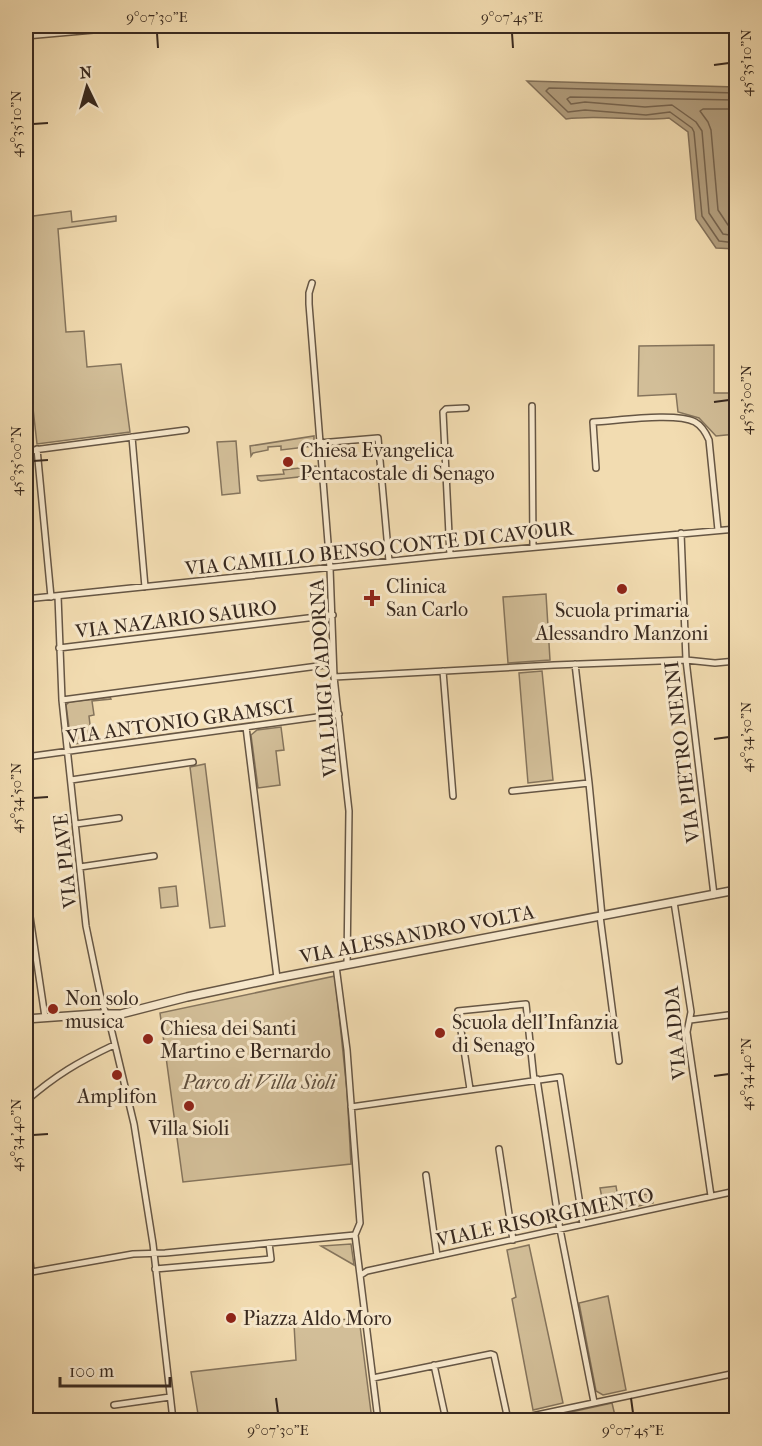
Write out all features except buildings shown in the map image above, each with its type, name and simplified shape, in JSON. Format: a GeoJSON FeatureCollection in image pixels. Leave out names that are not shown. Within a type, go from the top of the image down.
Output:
{"type":"FeatureCollection","features":[{"type":"Feature","properties":{"kind":"street"},"geometry":{"type":"LineString","coordinates":[[26,36],[138,26]]}},
{"type":"Feature","properties":{"kind":"street"},"geometry":{"type":"LineString","coordinates":[[647,26],[736,30]]}},
{"type":"Feature","properties":{"kind":"street","name":"VIA LUIGI CADORNA"},"geometry":{"type":"LineString","coordinates":[[312,283],[309,304],[330,568],[333,664],[349,811],[347,964]]}},
{"type":"Feature","properties":{"kind":"street"},"geometry":{"type":"LineString","coordinates":[[532,406],[533,547]]}},
{"type":"Feature","properties":{"kind":"street"},"geometry":{"type":"LineString","coordinates":[[450,555],[443,412],[447,409],[466,408]]}},
{"type":"Feature","properties":{"kind":"street"},"geometry":{"type":"LineString","coordinates":[[596,468],[593,422],[679,418],[694,422],[702,428],[710,440],[718,530]]}},
{"type":"Feature","properties":{"kind":"street"},"geometry":{"type":"LineString","coordinates":[[26,451],[186,430]]}},
{"type":"Feature","properties":{"kind":"street"},"geometry":{"type":"LineString","coordinates":[[132,437],[145,586]]}},
{"type":"Feature","properties":{"kind":"street"},"geometry":{"type":"LineString","coordinates":[[319,443],[378,438],[389,561]]}},
{"type":"Feature","properties":{"kind":"street","name":"VIA PIAVE"},"geometry":{"type":"LineString","coordinates":[[37,449],[54,596],[62,700],[86,926],[135,1124],[154,1253],[173,1420]]}},
{"type":"Feature","properties":{"kind":"street","name":"VIA CAMILLO BENSO CONTE DI CAVOUR"},"geometry":{"type":"LineString","coordinates":[[26,599],[389,561],[736,529]]}},
{"type":"Feature","properties":{"kind":"street","name":"VIA PIETRO NENNI"},"geometry":{"type":"LineString","coordinates":[[681,533],[686,660],[714,895]]}},
{"type":"Feature","properties":{"kind":"street","name":"VIA NAZARIO SAURO"},"geometry":{"type":"LineString","coordinates":[[59,648],[333,615]]}},
{"type":"Feature","properties":{"kind":"street"},"geometry":{"type":"LineString","coordinates":[[334,677],[575,664],[686,660],[715,663],[736,661]]}},
{"type":"Feature","properties":{"kind":"street"},"geometry":{"type":"LineString","coordinates":[[62,700],[333,664]]}},
{"type":"Feature","properties":{"kind":"street"},"geometry":{"type":"LineString","coordinates":[[575,664],[601,916],[619,1061]]}},
{"type":"Feature","properties":{"kind":"street"},"geometry":{"type":"LineString","coordinates":[[443,671],[453,796]]}},
{"type":"Feature","properties":{"kind":"street","name":"VIA ANTONIO GRAMSCI"},"geometry":{"type":"LineString","coordinates":[[26,757],[339,714]]}},
{"type":"Feature","properties":{"kind":"street"},"geometry":{"type":"LineString","coordinates":[[246,727],[277,978]]}},
{"type":"Feature","properties":{"kind":"street"},"geometry":{"type":"LineString","coordinates":[[71,780],[192,762]]}},
{"type":"Feature","properties":{"kind":"street"},"geometry":{"type":"LineString","coordinates":[[512,791],[589,783]]}},
{"type":"Feature","properties":{"kind":"street"},"geometry":{"type":"LineString","coordinates":[[76,824],[119,818]]}},
{"type":"Feature","properties":{"kind":"street"},"geometry":{"type":"LineString","coordinates":[[80,867],[154,856]]}},
{"type":"Feature","properties":{"kind":"street"},"geometry":{"type":"LineString","coordinates":[[26,890],[45,1017]]}},
{"type":"Feature","properties":{"kind":"street","name":"VIA ALESSANDRO VOLTA"},"geometry":{"type":"LineString","coordinates":[[26,1019],[121,1014],[204,993],[336,966],[736,890]]}},
{"type":"Feature","properties":{"kind":"street","name":"VIA ADDA"},"geometry":{"type":"LineString","coordinates":[[674,902],[691,1012],[687,1032],[711,1196]]}},
{"type":"Feature","properties":{"kind":"street"},"geometry":{"type":"LineString","coordinates":[[336,966],[347,1050],[360,1223],[355,1235],[362,1275],[378,1420]]}},
{"type":"Feature","properties":{"kind":"street"},"geometry":{"type":"LineString","coordinates":[[470,1089],[458,1011],[526,1004],[535,1080],[560,1229],[594,1402]]}},
{"type":"Feature","properties":{"kind":"street"},"geometry":{"type":"LineString","coordinates":[[690,1020],[736,1014]]}},
{"type":"Feature","properties":{"kind":"street"},"geometry":{"type":"LineString","coordinates":[[26,1101],[54,1077],[114,1045]]}},
{"type":"Feature","properties":{"kind":"street"},"geometry":{"type":"LineString","coordinates":[[351,1107],[560,1077],[583,1224]]}},
{"type":"Feature","properties":{"kind":"street"},"geometry":{"type":"LineString","coordinates":[[499,1149],[513,1240]]}},
{"type":"Feature","properties":{"kind":"street"},"geometry":{"type":"LineString","coordinates":[[426,1175],[437,1256]]}},
{"type":"Feature","properties":{"kind":"street","name":"VIALE RISORGIMENTO"},"geometry":{"type":"LineString","coordinates":[[362,1275],[367,1271],[736,1191]]}},
{"type":"Feature","properties":{"kind":"street"},"geometry":{"type":"LineString","coordinates":[[26,1218],[28,1273],[132,1254],[355,1235]]}},
{"type":"Feature","properties":{"kind":"street"},"geometry":{"type":"LineString","coordinates":[[155,1269],[271,1259],[269,1243]]}},
{"type":"Feature","properties":{"kind":"street"},"geometry":{"type":"LineString","coordinates":[[374,1378],[491,1353],[494,1355],[507,1420]]}},
{"type":"Feature","properties":{"kind":"street"},"geometry":{"type":"LineString","coordinates":[[434,1365],[446,1420]]}},
{"type":"Feature","properties":{"kind":"street"},"geometry":{"type":"LineString","coordinates":[[513,1420],[536,1418],[594,1402],[736,1373]]}},
{"type":"Feature","properties":{"kind":"street"},"geometry":{"type":"LineString","coordinates":[[114,1405],[170,1397]]}},
{"type":"Feature","properties":{"kind":"street"},"geometry":{"type":"LineString","coordinates":[[26,1420],[54,1416]]}},
{"type":"Feature","properties":{"kind":"green space"},"geometry":{"type":"Polygon","coordinates":[[[71,211],[72,222],[116,216],[116,221],[58,229],[66,332],[84,331],[87,367],[121,364],[130,432],[37,444],[26,346],[26,217],[71,211]]]}},
{"type":"Feature","properties":{"kind":"green space"},"geometry":{"type":"Polygon","coordinates":[[[714,345],[714,393],[736,393],[736,434],[716,436],[699,418],[678,412],[676,394],[638,396],[639,346],[714,345]]]}},
{"type":"Feature","properties":{"kind":"green space"},"geometry":{"type":"Polygon","coordinates":[[[314,436],[314,446],[281,450],[281,446],[268,447],[268,450],[253,453],[251,456],[250,446],[314,436]]]}},
{"type":"Feature","properties":{"kind":"green space"},"geometry":{"type":"Polygon","coordinates":[[[236,441],[240,493],[222,495],[217,442],[236,441]]]}},
{"type":"Feature","properties":{"kind":"green space"},"geometry":{"type":"Polygon","coordinates":[[[316,466],[317,475],[261,481],[257,476],[284,474],[283,470],[316,466]]]}},
{"type":"Feature","properties":{"kind":"green space"},"geometry":{"type":"Polygon","coordinates":[[[546,594],[550,660],[508,663],[503,597],[546,594]]]}},
{"type":"Feature","properties":{"kind":"green space"},"geometry":{"type":"Polygon","coordinates":[[[542,671],[553,780],[528,783],[519,673],[542,671]]]}},
{"type":"Feature","properties":{"kind":"green space"},"geometry":{"type":"Polygon","coordinates":[[[110,697],[111,699],[92,701],[94,715],[89,716],[92,742],[73,744],[66,705],[69,702],[110,697]]]}},
{"type":"Feature","properties":{"kind":"green space"},"geometry":{"type":"Polygon","coordinates":[[[281,727],[284,750],[276,751],[280,785],[258,788],[251,735],[257,730],[281,727]]]}},
{"type":"Feature","properties":{"kind":"green space"},"geometry":{"type":"Polygon","coordinates":[[[205,764],[225,926],[210,928],[190,767],[205,764]]]}},
{"type":"Feature","properties":{"kind":"green space"},"geometry":{"type":"Polygon","coordinates":[[[176,886],[178,906],[161,908],[159,888],[176,886]]]}},
{"type":"Feature","properties":{"kind":"green space","name":"Parco di Villa Sioli"},"geometry":{"type":"Polygon","coordinates":[[[335,976],[347,1091],[351,1164],[183,1182],[160,1013],[335,976]]]}},
{"type":"Feature","properties":{"kind":"green space"},"geometry":{"type":"Polygon","coordinates":[[[616,1186],[618,1198],[648,1194],[648,1190],[652,1193],[653,1203],[605,1213],[600,1188],[616,1186]]]}},
{"type":"Feature","properties":{"kind":"green space"},"geometry":{"type":"Polygon","coordinates":[[[351,1244],[354,1265],[321,1246],[351,1244]]]}},
{"type":"Feature","properties":{"kind":"green space"},"geometry":{"type":"Polygon","coordinates":[[[529,1245],[563,1403],[533,1410],[512,1299],[516,1297],[507,1250],[529,1245]]]}},
{"type":"Feature","properties":{"kind":"green space"},"geometry":{"type":"Polygon","coordinates":[[[608,1296],[626,1390],[603,1395],[596,1391],[579,1303],[608,1296]]]}},
{"type":"Feature","properties":{"kind":"green space"},"geometry":{"type":"Polygon","coordinates":[[[359,1318],[372,1420],[199,1420],[191,1372],[296,1360],[294,1324],[359,1318]]]}},
{"type":"Feature","properties":{"kind":"green space"},"geometry":{"type":"Polygon","coordinates":[[[612,1403],[616,1420],[542,1420],[544,1418],[612,1403]]]}},
{"type":"Feature","properties":{"kind":"water"},"geometry":{"type":"Polygon","coordinates":[[[527,81],[736,87],[736,249],[716,248],[696,219],[688,132],[669,118],[566,119],[527,81]]]}},
{"type":"Feature","properties":{"kind":"place","name":"Chiesa Evangelica Pentacostale di Senago"},"geometry":{"type":"Point","coordinates":[288,462]}},
{"type":"Feature","properties":{"kind":"place","name":"Scuola primaria Alessandro Manzoni"},"geometry":{"type":"Point","coordinates":[622,589]}},
{"type":"Feature","properties":{"kind":"place","name":"Clinica San Carlo"},"geometry":{"type":"Point","coordinates":[372,598]}},
{"type":"Feature","properties":{"kind":"place","name":"Non solo musica"},"geometry":{"type":"Point","coordinates":[53,1009]}},
{"type":"Feature","properties":{"kind":"place","name":"Scuola dell'Infanzia di Senago"},"geometry":{"type":"Point","coordinates":[440,1033]}},
{"type":"Feature","properties":{"kind":"place","name":"Chiesa dei Santi Martino e Bernardo"},"geometry":{"type":"Point","coordinates":[148,1039]}},
{"type":"Feature","properties":{"kind":"place","name":"Amplifon"},"geometry":{"type":"Point","coordinates":[117,1075]}},
{"type":"Feature","properties":{"kind":"place","name":"Villa Sioli"},"geometry":{"type":"Point","coordinates":[189,1106]}},
{"type":"Feature","properties":{"kind":"place","name":"Piazza Aldo Moro"},"geometry":{"type":"Point","coordinates":[231,1318]}}]}
